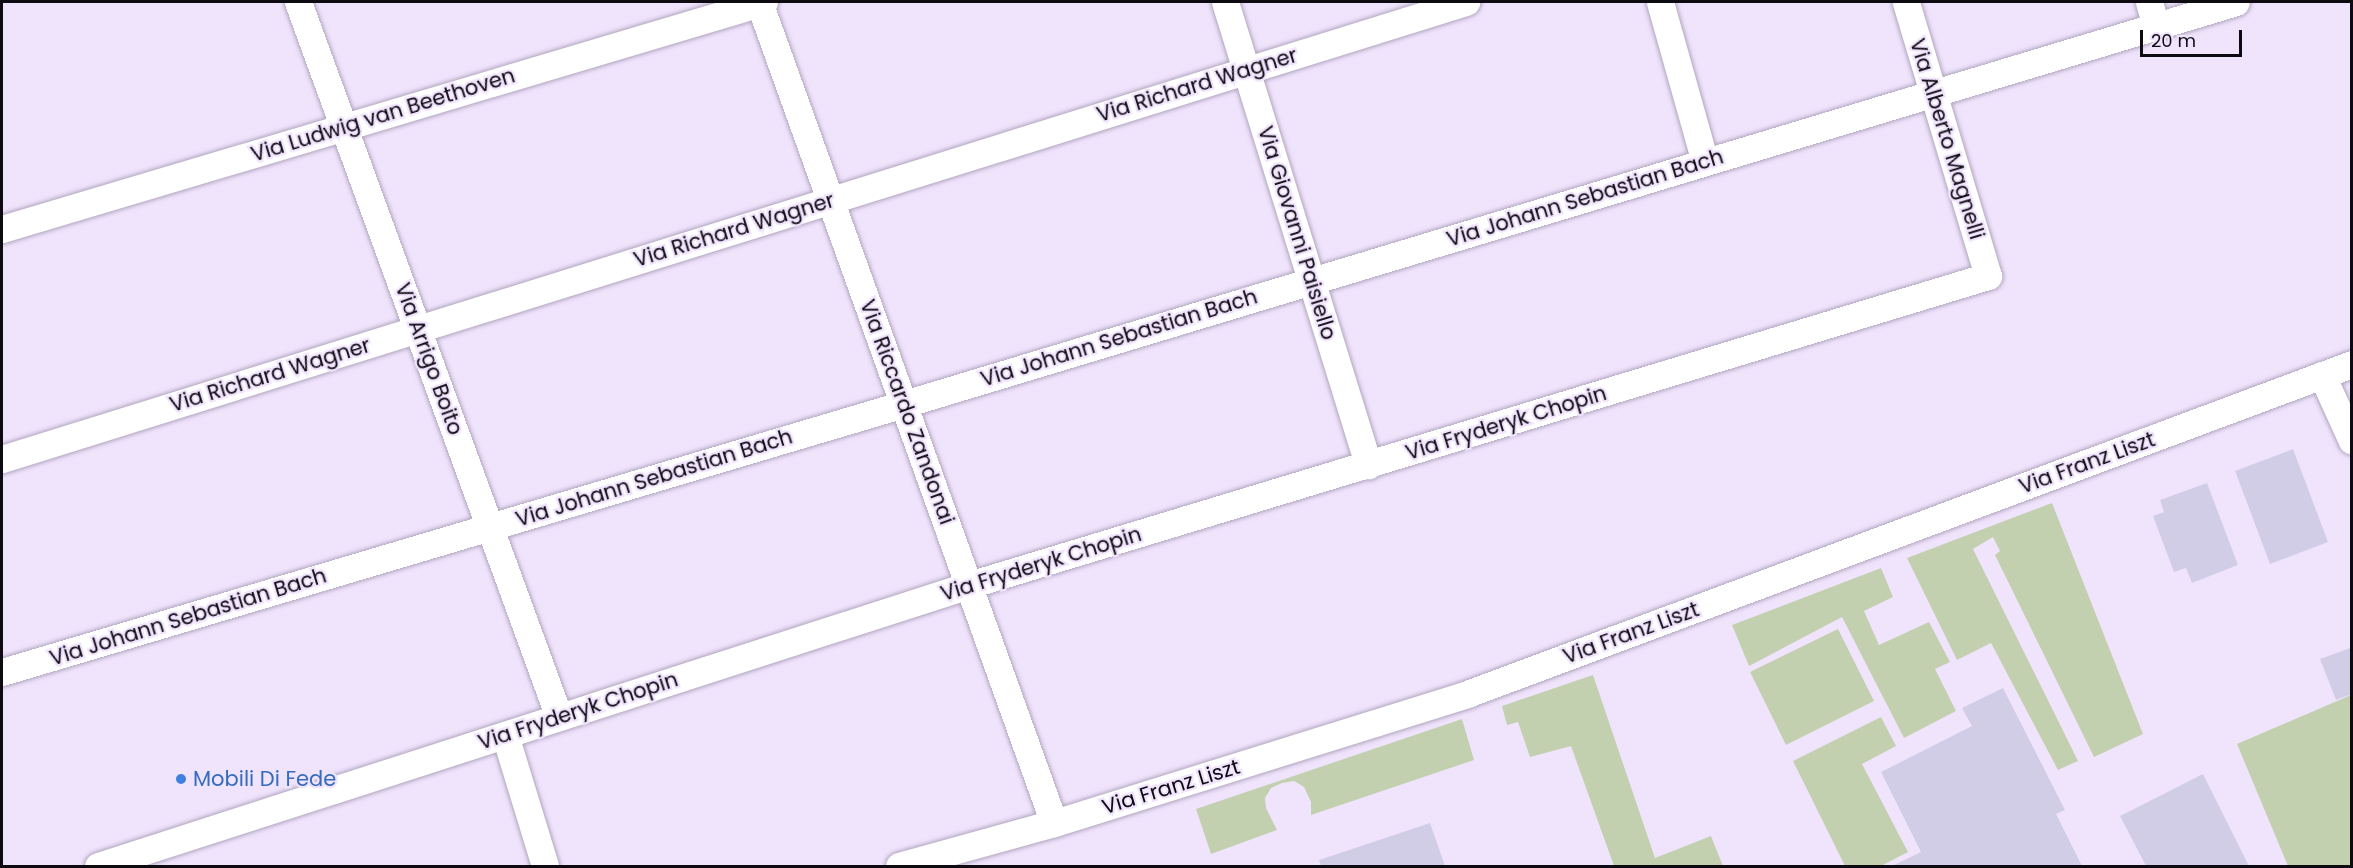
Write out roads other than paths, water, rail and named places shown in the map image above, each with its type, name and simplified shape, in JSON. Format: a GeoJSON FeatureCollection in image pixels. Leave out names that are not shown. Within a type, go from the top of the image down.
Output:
{"type":"FeatureCollection","features":[{"type":"Feature","properties":{"kind":"street","name":"Via Arrigo Boito"},"geometry":{"type":"LineString","coordinates":[[298,2],[559,717]]}},
{"type":"Feature","properties":{"kind":"street","name":"Via Ludwig van Beethoven"},"geometry":{"type":"LineString","coordinates":[[2,229],[761,2]]}},
{"type":"Feature","properties":{"kind":"street","name":"Via Riccardo Zandonai"},"geometry":{"type":"LineString","coordinates":[[761,2],[1054,824]]}},
{"type":"Feature","properties":{"kind":"street","name":"Via Giovanni Paisiello"},"geometry":{"type":"LineString","coordinates":[[1225,2],[1368,465]]}},
{"type":"Feature","properties":{"kind":"street","name":"Via Richard Wagner"},"geometry":{"type":"LineString","coordinates":[[2,459],[1466,2]]}},
{"type":"Feature","properties":{"kind":"street"},"geometry":{"type":"LineString","coordinates":[[1660,2],[1705,162]]}},
{"type":"Feature","properties":{"kind":"street","name":"Via Alberto Magnelli"},"geometry":{"type":"LineString","coordinates":[[1906,2],[1988,276]]}},
{"type":"Feature","properties":{"kind":"street","name":"Via Johann Sebastian Bach"},"geometry":{"type":"LineString","coordinates":[[2,672],[904,404],[1934,92],[2152,14],[2236,2]]}},
{"type":"Feature","properties":{"kind":"street","name":"Via Fryderyk Chopin"},"geometry":{"type":"LineString","coordinates":[[98,867],[969,585],[1988,276]]}},
{"type":"Feature","properties":{"kind":"street","name":"Via Franz Liszt"},"geometry":{"type":"LineString","coordinates":[[899,867],[1054,824],[1467,694],[2352,364]]}},
{"type":"Feature","properties":{"kind":"street"},"geometry":{"type":"LineString","coordinates":[[2322,375],[2352,441]]}},
{"type":"Feature","properties":{"kind":"street"},"geometry":{"type":"LineString","coordinates":[[505,735],[545,867]]}},
{"type":"Feature","properties":{"kind":"place","name":"Mobili Di Fede"},"geometry":{"type":"Point","coordinates":[181,779]}}]}
